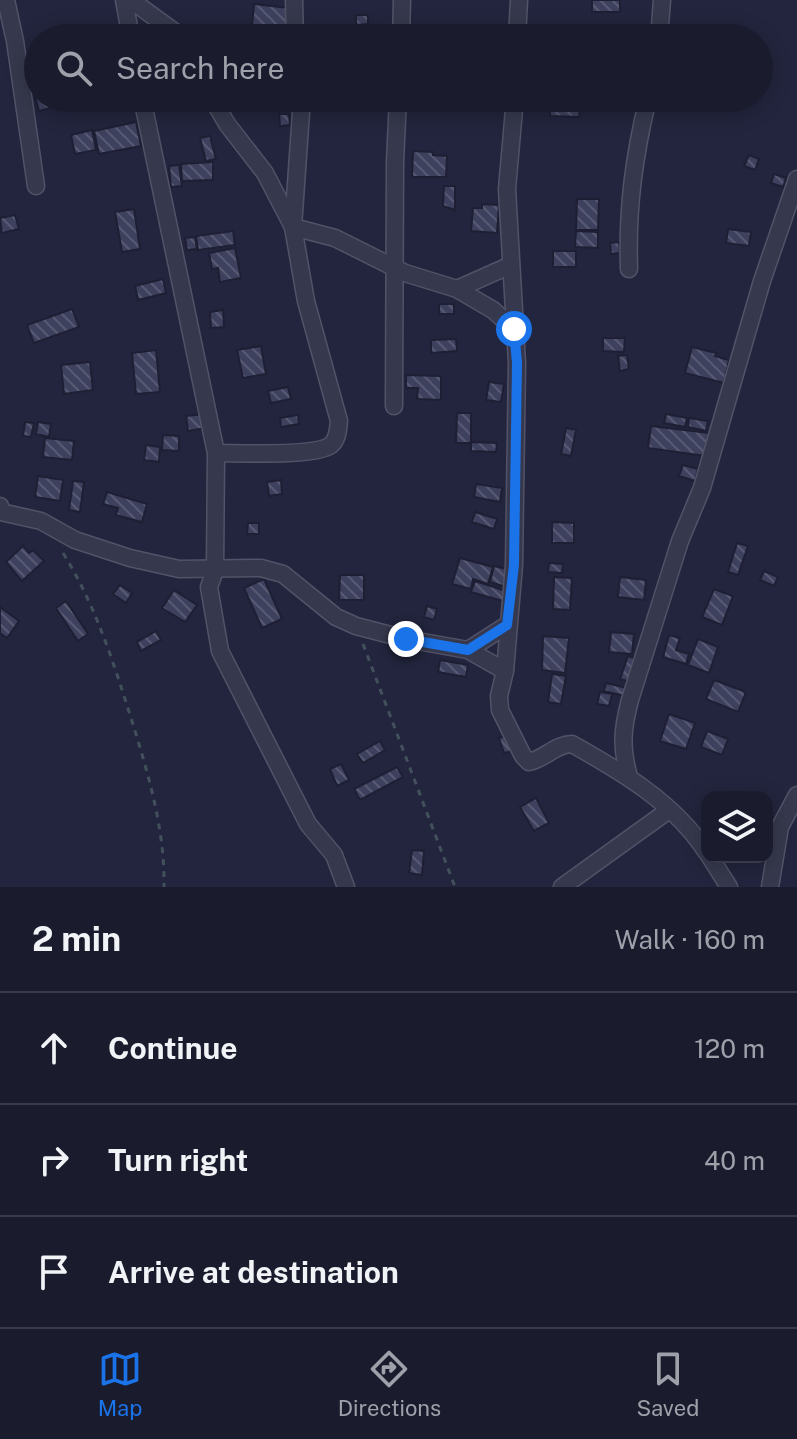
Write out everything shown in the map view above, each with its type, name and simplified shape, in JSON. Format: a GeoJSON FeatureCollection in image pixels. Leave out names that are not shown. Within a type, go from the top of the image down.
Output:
{"type":"FeatureCollection","features":[{"type":"Feature","properties":{"kind":"street"},"geometry":{"type":"LineString","coordinates":[[6,0],[24,103]]}},
{"type":"Feature","properties":{"kind":"street"},"geometry":{"type":"LineString","coordinates":[[124,0],[128,24]]}},
{"type":"Feature","properties":{"kind":"street"},"geometry":{"type":"LineString","coordinates":[[131,0],[164,24]]}},
{"type":"Feature","properties":{"kind":"street"},"geometry":{"type":"LineString","coordinates":[[294,0],[295,24]]}},
{"type":"Feature","properties":{"kind":"street"},"geometry":{"type":"LineString","coordinates":[[401,24],[402,0]]}},
{"type":"Feature","properties":{"kind":"street"},"geometry":{"type":"LineString","coordinates":[[518,24],[519,0]]}},
{"type":"Feature","properties":{"kind":"street"},"geometry":{"type":"LineString","coordinates":[[660,24],[662,0]]}},
{"type":"Feature","properties":{"kind":"street"},"geometry":{"type":"LineString","coordinates":[[25,112],[36,186]]}},
{"type":"Feature","properties":{"kind":"street"},"geometry":{"type":"LineString","coordinates":[[145,112],[216,453],[215,570],[209,587],[220,651],[308,824],[334,855],[346,887]]}},
{"type":"Feature","properties":{"kind":"street"},"geometry":{"type":"LineString","coordinates":[[220,112],[265,173],[293,227],[335,238],[394,267],[457,289],[493,310],[514,329]]}},
{"type":"Feature","properties":{"kind":"street"},"geometry":{"type":"LineString","coordinates":[[216,453],[313,452],[332,445],[338,434],[339,421],[306,301],[293,227],[301,112]]}},
{"type":"Feature","properties":{"kind":"street"},"geometry":{"type":"LineString","coordinates":[[394,406],[398,112]]}},
{"type":"Feature","properties":{"kind":"street"},"geometry":{"type":"LineString","coordinates":[[514,112],[507,189],[517,363],[514,565],[500,710],[529,762],[537,761],[562,744],[572,744],[629,777],[669,810],[701,844]]}},
{"type":"Feature","properties":{"kind":"street"},"geometry":{"type":"LineString","coordinates":[[629,269],[632,171],[645,112]]}},
{"type":"Feature","properties":{"kind":"street"},"geometry":{"type":"LineString","coordinates":[[629,777],[622,748],[630,700],[680,541],[702,488],[762,281],[797,179]]}},
{"type":"Feature","properties":{"kind":"street"},"geometry":{"type":"LineString","coordinates":[[457,289],[511,265]]}},
{"type":"Feature","properties":{"kind":"street"},"geometry":{"type":"LineString","coordinates":[[0,506],[1,512],[41,521],[75,540],[130,558],[179,569],[261,568],[283,574],[336,617],[356,626],[468,650],[505,671]]}},
{"type":"Feature","properties":{"kind":"street"},"geometry":{"type":"LineString","coordinates":[[468,650],[507,625]]}},
{"type":"Feature","properties":{"kind":"street"},"geometry":{"type":"LineString","coordinates":[[770,887],[780,827],[797,795]]}},
{"type":"Feature","properties":{"kind":"street"},"geometry":{"type":"LineString","coordinates":[[562,887],[669,810]]}},
{"type":"Feature","properties":{"kind":"street"},"geometry":{"type":"LineString","coordinates":[[713,863],[729,887]]}},
{"type":"Feature","properties":{"kind":"path"},"geometry":{"type":"LineString","coordinates":[[63,554],[108,644],[143,759],[156,803],[164,887]]}},
{"type":"Feature","properties":{"kind":"path"},"geometry":{"type":"LineString","coordinates":[[356,626],[455,887]]}},
{"type":"Feature","properties":{"kind":"building"},"geometry":{"type":"Polygon","coordinates":[[[592,0],[620,0],[620,12],[592,12],[592,0]]]}},
{"type":"Feature","properties":{"kind":"building"},"geometry":{"type":"Polygon","coordinates":[[[254,4],[288,8],[286,24],[252,24],[254,4]]]}},
{"type":"Feature","properties":{"kind":"building"},"geometry":{"type":"Polygon","coordinates":[[[356,15],[368,15],[368,24],[356,24],[356,15]]]}},
{"type":"Feature","properties":{"kind":"building"},"geometry":{"type":"Polygon","coordinates":[[[550,112],[580,112],[579,117],[550,116],[550,112]]]}},
{"type":"Feature","properties":{"kind":"building"},"geometry":{"type":"Polygon","coordinates":[[[279,114],[289,114],[290,125],[280,126],[279,114]]]}},
{"type":"Feature","properties":{"kind":"building"},"geometry":{"type":"Polygon","coordinates":[[[136,122],[141,146],[99,154],[94,131],[136,122]]]}},
{"type":"Feature","properties":{"kind":"building"},"geometry":{"type":"Polygon","coordinates":[[[92,130],[96,150],[75,154],[71,135],[92,130]]]}},
{"type":"Feature","properties":{"kind":"building"},"geometry":{"type":"Polygon","coordinates":[[[210,136],[216,159],[206,161],[200,138],[210,136]]]}},
{"type":"Feature","properties":{"kind":"building"},"geometry":{"type":"Polygon","coordinates":[[[413,151],[447,156],[446,177],[412,177],[413,151]]]}},
{"type":"Feature","properties":{"kind":"building"},"geometry":{"type":"Polygon","coordinates":[[[749,155],[759,159],[755,170],[744,166],[749,155]]]}},
{"type":"Feature","properties":{"kind":"building"},"geometry":{"type":"Polygon","coordinates":[[[213,162],[213,180],[182,181],[181,164],[213,162]]]}},
{"type":"Feature","properties":{"kind":"building"},"geometry":{"type":"Polygon","coordinates":[[[179,165],[182,186],[171,187],[169,166],[179,165]]]}},
{"type":"Feature","properties":{"kind":"building"},"geometry":{"type":"Polygon","coordinates":[[[774,174],[786,178],[783,187],[771,183],[774,174]]]}},
{"type":"Feature","properties":{"kind":"building"},"geometry":{"type":"Polygon","coordinates":[[[444,186],[455,186],[455,210],[443,206],[444,186]]]}},
{"type":"Feature","properties":{"kind":"building"},"geometry":{"type":"Polygon","coordinates":[[[577,199],[599,199],[598,230],[576,230],[577,199]]]}},
{"type":"Feature","properties":{"kind":"building"},"geometry":{"type":"Polygon","coordinates":[[[482,204],[499,205],[497,233],[471,231],[473,208],[482,208],[482,204]]]}},
{"type":"Feature","properties":{"kind":"building"},"geometry":{"type":"Polygon","coordinates":[[[134,209],[140,249],[122,252],[115,212],[134,209]]]}},
{"type":"Feature","properties":{"kind":"building"},"geometry":{"type":"Polygon","coordinates":[[[15,215],[19,229],[2,233],[0,218],[15,215]]]}},
{"type":"Feature","properties":{"kind":"building"},"geometry":{"type":"Polygon","coordinates":[[[728,229],[751,232],[749,246],[726,243],[728,229]]]}},
{"type":"Feature","properties":{"kind":"building"},"geometry":{"type":"Polygon","coordinates":[[[233,231],[235,245],[198,250],[196,236],[233,231]]]}},
{"type":"Feature","properties":{"kind":"building"},"geometry":{"type":"Polygon","coordinates":[[[576,231],[598,232],[598,248],[575,247],[576,231]]]}},
{"type":"Feature","properties":{"kind":"building"},"geometry":{"type":"Polygon","coordinates":[[[195,237],[197,249],[187,250],[185,238],[195,237]]]}},
{"type":"Feature","properties":{"kind":"building"},"geometry":{"type":"Polygon","coordinates":[[[619,242],[620,253],[611,254],[610,243],[619,242]]]}},
{"type":"Feature","properties":{"kind":"building"},"geometry":{"type":"Polygon","coordinates":[[[235,248],[241,278],[220,282],[218,268],[212,269],[209,253],[235,248]]]}},
{"type":"Feature","properties":{"kind":"building"},"geometry":{"type":"Polygon","coordinates":[[[553,251],[576,251],[576,267],[553,267],[553,251]]]}},
{"type":"Feature","properties":{"kind":"building"},"geometry":{"type":"Polygon","coordinates":[[[163,279],[166,293],[138,300],[135,286],[163,279]]]}},
{"type":"Feature","properties":{"kind":"building"},"geometry":{"type":"Polygon","coordinates":[[[439,304],[454,304],[454,314],[439,314],[439,304]]]}},
{"type":"Feature","properties":{"kind":"building"},"geometry":{"type":"Polygon","coordinates":[[[72,309],[79,327],[34,343],[27,325],[72,309]]]}},
{"type":"Feature","properties":{"kind":"building"},"geometry":{"type":"Polygon","coordinates":[[[223,310],[224,327],[211,328],[210,312],[223,310]]]}},
{"type":"Feature","properties":{"kind":"building"},"geometry":{"type":"Polygon","coordinates":[[[603,338],[625,338],[624,352],[603,351],[603,338]]]}},
{"type":"Feature","properties":{"kind":"building"},"geometry":{"type":"Polygon","coordinates":[[[456,339],[457,351],[431,353],[431,340],[456,339]]]}},
{"type":"Feature","properties":{"kind":"building"},"geometry":{"type":"Polygon","coordinates":[[[261,346],[266,374],[243,378],[237,350],[261,346]]]}},
{"type":"Feature","properties":{"kind":"building"},"geometry":{"type":"Polygon","coordinates":[[[692,347],[729,360],[724,383],[685,373],[692,347]]]}},
{"type":"Feature","properties":{"kind":"building"},"geometry":{"type":"Polygon","coordinates":[[[156,350],[160,392],[136,394],[132,353],[156,350]]]}},
{"type":"Feature","properties":{"kind":"building"},"geometry":{"type":"Polygon","coordinates":[[[627,355],[629,369],[620,371],[618,356],[627,355]]]}},
{"type":"Feature","properties":{"kind":"building"},"geometry":{"type":"Polygon","coordinates":[[[90,362],[93,390],[64,394],[61,365],[90,362]]]}},
{"type":"Feature","properties":{"kind":"building"},"geometry":{"type":"Polygon","coordinates":[[[406,375],[441,376],[441,400],[417,399],[418,388],[406,388],[406,375]]]}},
{"type":"Feature","properties":{"kind":"building"},"geometry":{"type":"Polygon","coordinates":[[[489,382],[504,384],[501,402],[486,400],[489,382]]]}},
{"type":"Feature","properties":{"kind":"building"},"geometry":{"type":"Polygon","coordinates":[[[288,387],[291,399],[271,403],[268,391],[288,387]]]}},
{"type":"Feature","properties":{"kind":"building"},"geometry":{"type":"Polygon","coordinates":[[[457,413],[471,413],[471,443],[456,443],[457,413]]]}},
{"type":"Feature","properties":{"kind":"building"},"geometry":{"type":"Polygon","coordinates":[[[204,414],[206,428],[188,431],[186,416],[204,414]]]}},
{"type":"Feature","properties":{"kind":"building"},"geometry":{"type":"Polygon","coordinates":[[[666,414],[687,418],[685,427],[664,423],[666,414]]]}},
{"type":"Feature","properties":{"kind":"building"},"geometry":{"type":"Polygon","coordinates":[[[298,415],[299,424],[281,427],[280,418],[298,415]]]}},
{"type":"Feature","properties":{"kind":"building"},"geometry":{"type":"Polygon","coordinates":[[[689,418],[708,421],[706,431],[688,427],[689,418]]]}},
{"type":"Feature","properties":{"kind":"building"},"geometry":{"type":"Polygon","coordinates":[[[25,422],[34,423],[31,437],[23,436],[25,422]]]}},
{"type":"Feature","properties":{"kind":"building"},"geometry":{"type":"Polygon","coordinates":[[[38,422],[51,424],[49,437],[36,434],[38,422]]]}},
{"type":"Feature","properties":{"kind":"building"},"geometry":{"type":"Polygon","coordinates":[[[651,426],[709,433],[706,456],[648,448],[651,426]]]}},
{"type":"Feature","properties":{"kind":"building"},"geometry":{"type":"Polygon","coordinates":[[[566,428],[576,430],[571,456],[561,454],[566,428]]]}},
{"type":"Feature","properties":{"kind":"building"},"geometry":{"type":"Polygon","coordinates":[[[163,435],[179,436],[179,451],[162,450],[163,435]]]}},
{"type":"Feature","properties":{"kind":"building"},"geometry":{"type":"Polygon","coordinates":[[[45,438],[74,441],[72,460],[43,457],[45,438]]]}},
{"type":"Feature","properties":{"kind":"building"},"geometry":{"type":"Polygon","coordinates":[[[471,442],[497,443],[496,452],[471,451],[471,442]]]}},
{"type":"Feature","properties":{"kind":"building"},"geometry":{"type":"Polygon","coordinates":[[[146,445],[160,447],[159,462],[144,460],[146,445]]]}},
{"type":"Feature","properties":{"kind":"building"},"geometry":{"type":"Polygon","coordinates":[[[683,465],[698,469],[695,481],[679,476],[683,465]]]}},
{"type":"Feature","properties":{"kind":"building"},"geometry":{"type":"Polygon","coordinates":[[[38,476],[63,480],[60,501],[35,497],[38,476]]]}},
{"type":"Feature","properties":{"kind":"building"},"geometry":{"type":"Polygon","coordinates":[[[281,480],[282,494],[269,496],[267,482],[281,480]]]}},
{"type":"Feature","properties":{"kind":"building"},"geometry":{"type":"Polygon","coordinates":[[[73,481],[84,482],[80,512],[69,510],[73,481]]]}},
{"type":"Feature","properties":{"kind":"building"},"geometry":{"type":"Polygon","coordinates":[[[476,484],[502,488],[500,502],[474,497],[476,484]]]}},
{"type":"Feature","properties":{"kind":"building"},"geometry":{"type":"Polygon","coordinates":[[[107,492],[147,504],[142,522],[116,515],[118,508],[103,504],[107,492]]]}},
{"type":"Feature","properties":{"kind":"building"},"geometry":{"type":"Polygon","coordinates":[[[475,512],[497,519],[494,529],[472,522],[475,512]]]}},
{"type":"Feature","properties":{"kind":"building"},"geometry":{"type":"Polygon","coordinates":[[[552,522],[574,523],[574,543],[552,543],[552,522]]]}},
{"type":"Feature","properties":{"kind":"building"},"geometry":{"type":"Polygon","coordinates":[[[248,523],[259,523],[259,534],[247,534],[248,523]]]}},
{"type":"Feature","properties":{"kind":"building"},"geometry":{"type":"Polygon","coordinates":[[[737,543],[748,546],[738,575],[728,572],[737,543]]]}},
{"type":"Feature","properties":{"kind":"building"},"geometry":{"type":"Polygon","coordinates":[[[23,546],[29,553],[33,550],[44,561],[22,581],[6,562],[23,546]]]}},
{"type":"Feature","properties":{"kind":"building"},"geometry":{"type":"Polygon","coordinates":[[[460,558],[493,567],[488,584],[473,579],[471,589],[452,584],[460,558]]]}},
{"type":"Feature","properties":{"kind":"building"},"geometry":{"type":"Polygon","coordinates":[[[549,563],[563,564],[562,573],[548,572],[549,563]]]}},
{"type":"Feature","properties":{"kind":"building"},"geometry":{"type":"Polygon","coordinates":[[[494,566],[507,569],[506,587],[490,582],[494,566]]]}},
{"type":"Feature","properties":{"kind":"building"},"geometry":{"type":"Polygon","coordinates":[[[764,571],[778,577],[774,586],[760,580],[764,571]]]}},
{"type":"Feature","properties":{"kind":"building"},"geometry":{"type":"Polygon","coordinates":[[[340,575],[364,575],[364,600],[339,600],[340,575]]]}},
{"type":"Feature","properties":{"kind":"building"},"geometry":{"type":"Polygon","coordinates":[[[554,577],[572,578],[570,610],[553,609],[554,577]]]}},
{"type":"Feature","properties":{"kind":"building"},"geometry":{"type":"Polygon","coordinates":[[[620,577],[646,580],[644,600],[618,597],[620,577]]]}},
{"type":"Feature","properties":{"kind":"building"},"geometry":{"type":"Polygon","coordinates":[[[264,579],[282,619],[262,628],[244,588],[264,579]]]}},
{"type":"Feature","properties":{"kind":"building"},"geometry":{"type":"Polygon","coordinates":[[[475,581],[506,591],[503,601],[471,592],[475,581]]]}},
{"type":"Feature","properties":{"kind":"building"},"geometry":{"type":"Polygon","coordinates":[[[120,585],[132,593],[126,603],[113,594],[120,585]]]}},
{"type":"Feature","properties":{"kind":"building"},"geometry":{"type":"Polygon","coordinates":[[[714,589],[733,596],[722,625],[702,617],[714,589]]]}},
{"type":"Feature","properties":{"kind":"building"},"geometry":{"type":"Polygon","coordinates":[[[174,590],[197,605],[185,622],[162,608],[174,590]]]}},
{"type":"Feature","properties":{"kind":"building"},"geometry":{"type":"Polygon","coordinates":[[[66,601],[88,634],[78,641],[56,608],[66,601]]]}},
{"type":"Feature","properties":{"kind":"building"},"geometry":{"type":"Polygon","coordinates":[[[427,606],[437,609],[434,620],[424,617],[427,606]]]}},
{"type":"Feature","properties":{"kind":"building"},"geometry":{"type":"Polygon","coordinates":[[[0,607],[19,621],[7,638],[0,633],[0,607]]]}},
{"type":"Feature","properties":{"kind":"building"},"geometry":{"type":"Polygon","coordinates":[[[156,631],[161,640],[141,651],[137,642],[156,631]]]}},
{"type":"Feature","properties":{"kind":"building"},"geometry":{"type":"Polygon","coordinates":[[[611,632],[634,634],[632,654],[609,652],[611,632]]]}},
{"type":"Feature","properties":{"kind":"building"},"geometry":{"type":"Polygon","coordinates":[[[669,635],[680,638],[676,650],[689,654],[686,664],[663,657],[669,635]]]}},
{"type":"Feature","properties":{"kind":"building"},"geometry":{"type":"Polygon","coordinates":[[[543,636],[569,638],[565,673],[542,670],[543,636]]]}},
{"type":"Feature","properties":{"kind":"building"},"geometry":{"type":"Polygon","coordinates":[[[698,639],[718,647],[709,673],[688,665],[698,639]]]}},
{"type":"Feature","properties":{"kind":"building"},"geometry":{"type":"Polygon","coordinates":[[[628,656],[642,661],[635,683],[620,679],[628,656]]]}},
{"type":"Feature","properties":{"kind":"building"},"geometry":{"type":"Polygon","coordinates":[[[440,660],[468,665],[466,677],[438,672],[440,660]]]}},
{"type":"Feature","properties":{"kind":"building"},"geometry":{"type":"Polygon","coordinates":[[[552,674],[566,676],[561,704],[548,702],[552,674]]]}},
{"type":"Feature","properties":{"kind":"building"},"geometry":{"type":"Polygon","coordinates":[[[714,680],[746,692],[738,712],[706,699],[714,680]]]}},
{"type":"Feature","properties":{"kind":"building"},"geometry":{"type":"Polygon","coordinates":[[[606,683],[627,688],[625,696],[604,691],[606,683]]]}},
{"type":"Feature","properties":{"kind":"building"},"geometry":{"type":"Polygon","coordinates":[[[600,692],[612,694],[609,706],[597,704],[600,692]]]}},
{"type":"Feature","properties":{"kind":"building"},"geometry":{"type":"Polygon","coordinates":[[[669,714],[695,723],[686,749],[660,741],[669,714]]]}},
{"type":"Feature","properties":{"kind":"building"},"geometry":{"type":"Polygon","coordinates":[[[707,731],[728,739],[722,755],[701,747],[707,731]]]}},
{"type":"Feature","properties":{"kind":"building"},"geometry":{"type":"Polygon","coordinates":[[[508,735],[513,751],[504,753],[499,738],[508,735]]]}},
{"type":"Feature","properties":{"kind":"building"},"geometry":{"type":"Polygon","coordinates":[[[380,741],[385,750],[363,763],[357,754],[380,741]]]}},
{"type":"Feature","properties":{"kind":"building"},"geometry":{"type":"Polygon","coordinates":[[[341,764],[349,780],[337,786],[330,769],[341,764]]]}},
{"type":"Feature","properties":{"kind":"building"},"geometry":{"type":"Polygon","coordinates":[[[397,767],[403,777],[360,800],[354,789],[397,767]]]}},
{"type":"Feature","properties":{"kind":"building"},"geometry":{"type":"Polygon","coordinates":[[[536,798],[549,823],[534,831],[520,807],[536,798]]]}},
{"type":"Feature","properties":{"kind":"building"},"geometry":{"type":"Polygon","coordinates":[[[412,850],[424,851],[422,875],[409,873],[412,850]]]}},
{"type":"Feature","properties":{"kind":"route"},"geometry":{"type":"LineString","coordinates":[[406,639],[468,650],[507,625],[514,565],[517,363],[514,329]]}}]}
